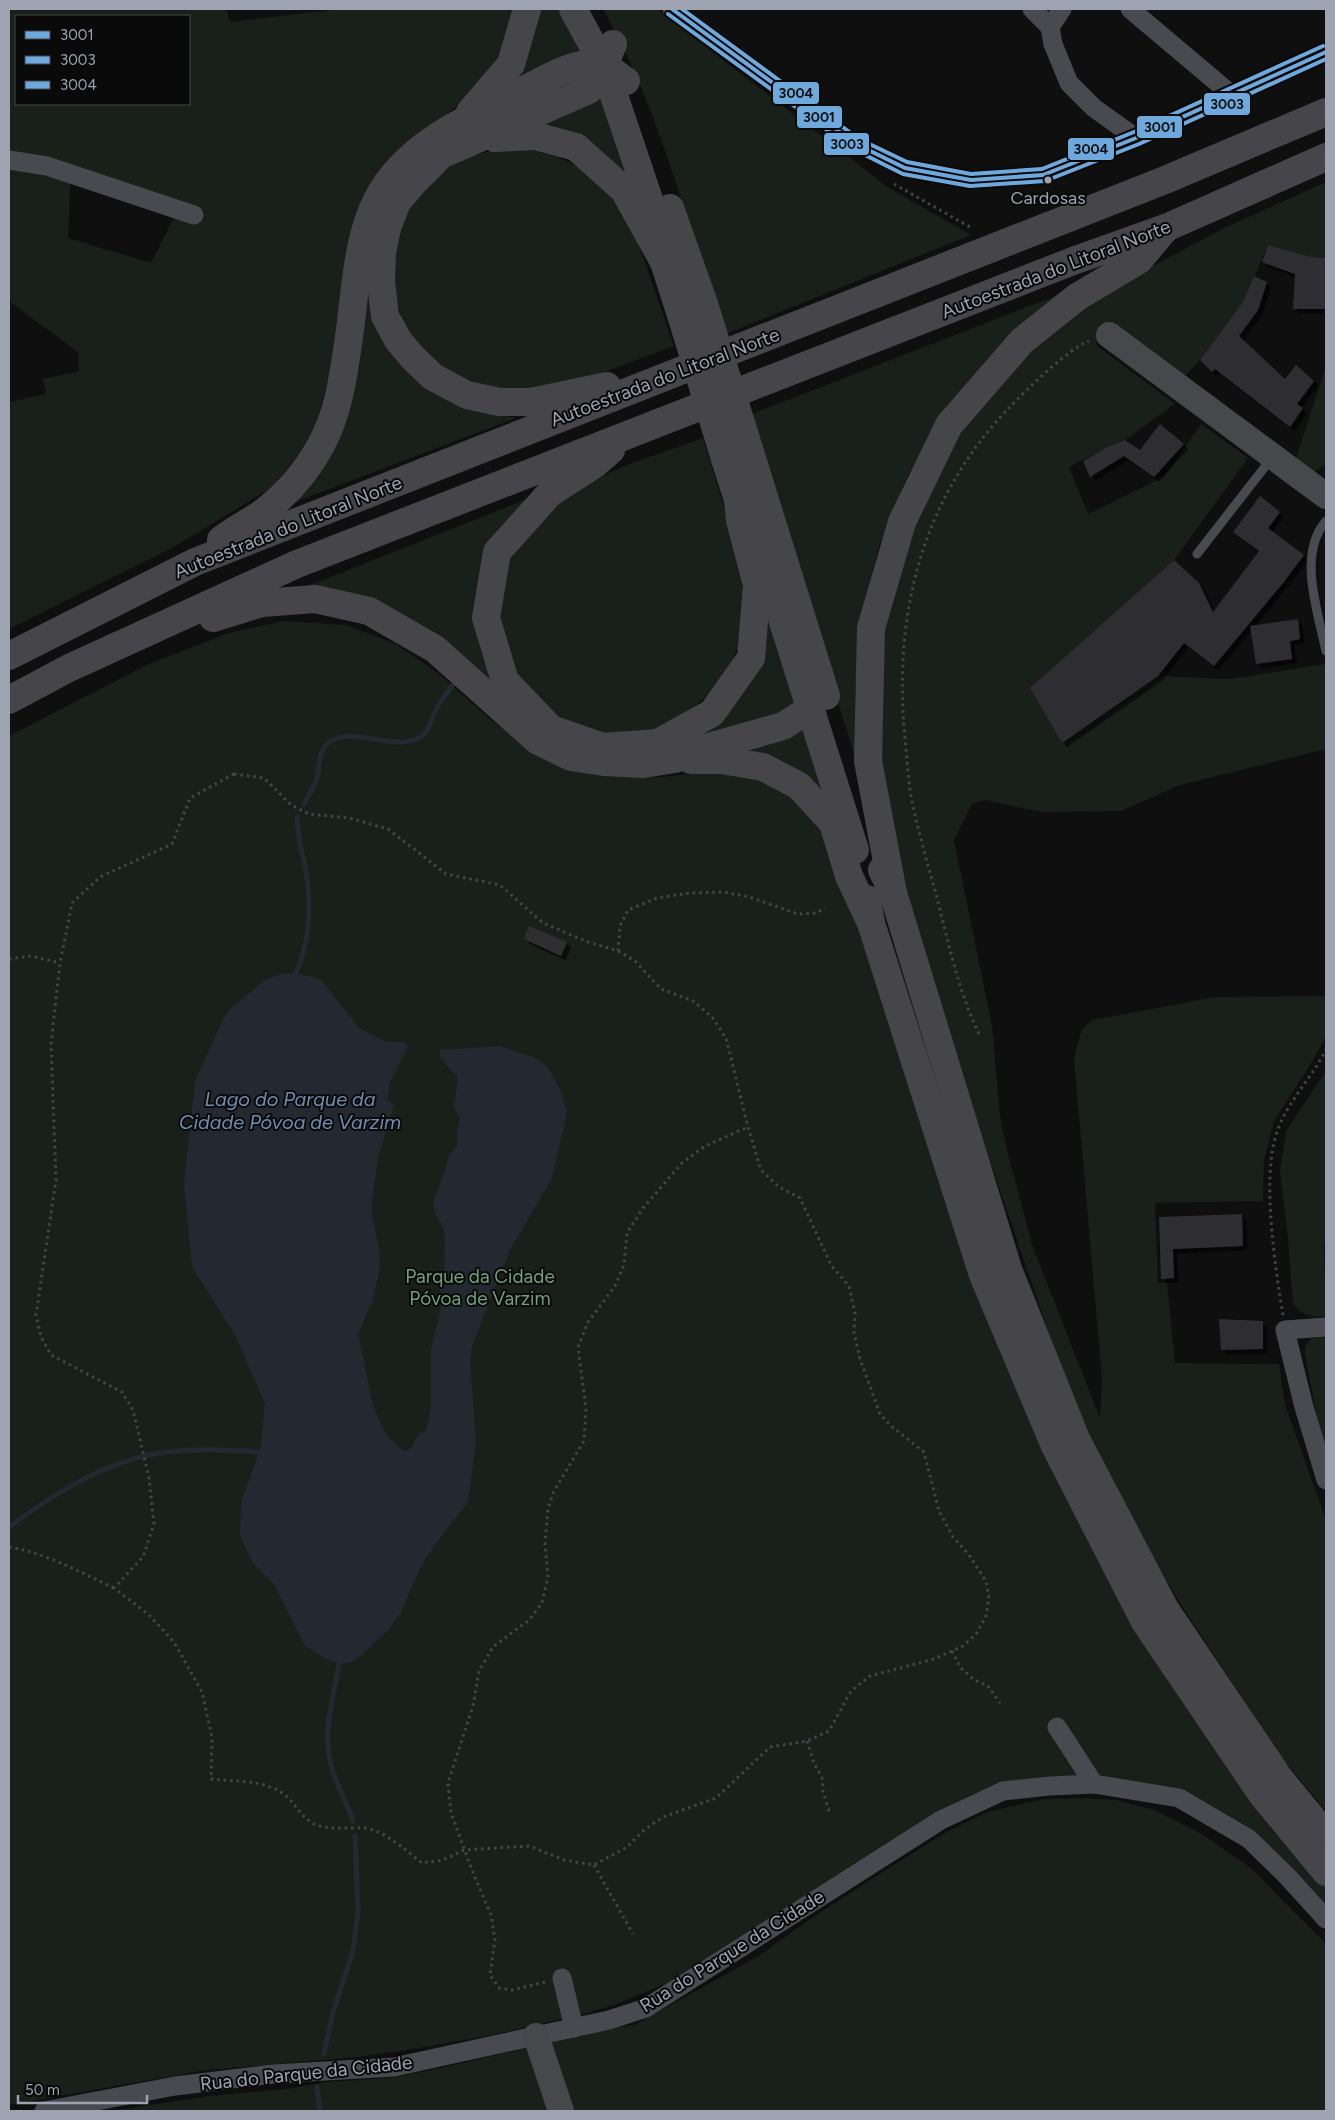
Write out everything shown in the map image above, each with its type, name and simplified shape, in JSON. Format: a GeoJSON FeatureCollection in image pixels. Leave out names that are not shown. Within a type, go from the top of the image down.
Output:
{"type":"FeatureCollection","features":[{"type":"Feature","properties":{"kind":"main road"},"geometry":{"type":"LineString","coordinates":[[528,9],[510,64],[471,129],[440,155],[397,202],[387,228],[382,252],[381,282],[386,316],[398,340],[413,358],[433,377],[467,395],[499,402],[531,402],[595,387],[653,381]]}},
{"type":"Feature","properties":{"kind":"main road"},"geometry":{"type":"LineString","coordinates":[[573,9],[626,81],[693,310],[724,459],[738,500],[740,520],[757,585],[751,658],[712,713],[658,743],[603,747],[551,729],[505,681],[486,618],[497,552],[550,493],[595,464],[632,432]]}},
{"type":"Feature","properties":{"kind":"main road"},"geometry":{"type":"LineString","coordinates":[[593,9],[663,241],[664,262]]}},
{"type":"Feature","properties":{"kind":"main road"},"geometry":{"type":"LineString","coordinates":[[195,562],[229,533],[264,511],[298,481],[321,445],[335,412],[367,225],[377,200],[393,176],[416,152],[471,129],[588,90],[608,55]]}},
{"type":"Feature","properties":{"kind":"main road","name":"Autoestrada do Litoral Norte"},"geometry":{"type":"LineString","coordinates":[[9,656],[195,562],[1165,180],[1326,112]]}},
{"type":"Feature","properties":{"kind":"main road"},"geometry":{"type":"LineString","coordinates":[[471,129],[536,136],[576,147],[624,190],[693,310],[750,452],[820,673],[872,847],[893,893]]}},
{"type":"Feature","properties":{"kind":"main road","name":"Autoestrada do Litoral Norte"},"geometry":{"type":"LineString","coordinates":[[9,700],[69,668],[297,564],[1064,264],[1168,227],[1326,157]]}},
{"type":"Feature","properties":{"kind":"main road"},"geometry":{"type":"LineString","coordinates":[[1168,227],[1140,260],[1077,297],[1022,341],[949,425],[902,522],[871,628],[868,762],[893,893],[1008,1269],[1076,1439],[1165,1609],[1280,1779],[1326,1835]]}},
{"type":"Feature","properties":{"kind":"main road"},"geometry":{"type":"LineString","coordinates":[[738,500],[749,514],[861,870],[871,923],[983,1275],[1055,1446],[1145,1622],[1261,1793],[1326,1872]]}},
{"type":"Feature","properties":{"kind":"main road"},"geometry":{"type":"LineString","coordinates":[[175,619],[211,618],[262,603],[315,598],[370,611],[435,649],[538,741],[571,757],[604,762],[644,764],[675,759],[698,750],[783,726],[810,709],[820,673]]}},
{"type":"Feature","properties":{"kind":"main road"},"geometry":{"type":"LineString","coordinates":[[675,759],[722,760],[763,767],[799,786],[833,823],[849,876],[871,923]]}},
{"type":"Feature","properties":{"kind":"street"},"geometry":{"type":"LineString","coordinates":[[672,9],[856,144],[905,168],[971,180],[1043,175],[1136,138],[1326,52]]}},
{"type":"Feature","properties":{"kind":"street"},"geometry":{"type":"LineString","coordinates":[[1032,9],[1050,27],[1053,44],[1069,83],[1094,108],[1136,138]]}},
{"type":"Feature","properties":{"kind":"street"},"geometry":{"type":"LineString","coordinates":[[1050,27],[1062,9]]}},
{"type":"Feature","properties":{"kind":"street"},"geometry":{"type":"LineString","coordinates":[[1130,9],[1232,95]]}},
{"type":"Feature","properties":{"kind":"street"},"geometry":{"type":"LineString","coordinates":[[9,160],[47,166],[194,215]]}},
{"type":"Feature","properties":{"kind":"street"},"geometry":{"type":"LineString","coordinates":[[1109,335],[1326,496]]}},
{"type":"Feature","properties":{"kind":"street"},"geometry":{"type":"LineString","coordinates":[[1326,1327],[1285,1330],[1304,1407],[1326,1480]]}},
{"type":"Feature","properties":{"kind":"street"},"geometry":{"type":"LineString","coordinates":[[1058,1727],[1094,1784]]}},
{"type":"Feature","properties":{"kind":"street","name":"Rua do Parque da Cidade"},"geometry":{"type":"LineString","coordinates":[[44,2111],[205,2083],[274,2074],[394,2067],[609,2020],[646,2008],[940,1820],[1003,1791],[1094,1784],[1179,1798],[1249,1839],[1286,1875],[1326,1919]]}},
{"type":"Feature","properties":{"kind":"street"},"geometry":{"type":"LineString","coordinates":[[562,1978],[574,2028]]}},
{"type":"Feature","properties":{"kind":"street"},"geometry":{"type":"LineString","coordinates":[[536,2036],[561,2111]]}},
{"type":"Feature","properties":{"kind":"lane"},"geometry":{"type":"LineString","coordinates":[[1197,554],[1273,457]]}},
{"type":"Feature","properties":{"kind":"lane"},"geometry":{"type":"LineString","coordinates":[[1326,521],[1320,528],[1313,545],[1311,562],[1312,580],[1326,651]]}},
{"type":"Feature","properties":{"kind":"path"},"geometry":{"type":"LineString","coordinates":[[887,179],[970,227]]}},
{"type":"Feature","properties":{"kind":"path"},"geometry":{"type":"LineString","coordinates":[[979,1034],[969,1013],[956,972],[911,795],[902,698],[902,668],[906,620],[917,569],[937,511],[966,459],[1003,414],[1048,372],[1084,343],[1109,335]]}},
{"type":"Feature","properties":{"kind":"path"},"geometry":{"type":"LineString","coordinates":[[9,1547],[37,1553],[114,1588],[148,1614],[174,1642],[202,1692],[212,1737],[211,1779],[263,1783],[285,1795],[299,1812],[315,1824],[344,1830],[364,1828],[389,1838],[422,1863],[443,1860],[464,1850],[529,1846],[564,1860],[594,1866],[627,1847],[644,1830],[663,1817],[716,1798],[770,1748],[807,1741],[829,1731],[851,1690],[870,1676],[934,1659],[963,1646],[976,1634],[986,1616],[989,1598],[986,1581],[969,1555],[953,1537],[940,1511],[924,1452],[891,1426],[880,1414],[856,1341],[854,1332],[855,1313],[849,1286],[831,1265],[800,1198],[779,1187],[761,1170],[748,1127],[726,1038],[712,1017],[693,1002],[661,988],[636,961],[618,950],[588,942],[543,923],[500,885],[446,874],[388,828],[349,818],[310,814],[291,805],[264,778],[234,774],[190,798],[172,844],[100,877],[72,903],[60,963],[51,1044],[56,1180],[36,1315],[41,1337],[51,1356],[122,1392],[133,1410],[146,1462],[154,1524],[143,1557],[114,1588]]}},
{"type":"Feature","properties":{"kind":"path"},"geometry":{"type":"LineString","coordinates":[[618,950],[620,926],[628,910],[657,898],[689,892],[724,892],[758,899],[798,914],[816,913],[826,908]]}},
{"type":"Feature","properties":{"kind":"path"},"geometry":{"type":"LineString","coordinates":[[9,959],[31,956],[60,963]]}},
{"type":"Feature","properties":{"kind":"path"},"geometry":{"type":"LineString","coordinates":[[1285,1330],[1278,1283],[1270,1169],[1276,1135],[1292,1100],[1326,1048]]}},
{"type":"Feature","properties":{"kind":"path"},"geometry":{"type":"LineString","coordinates":[[562,1978],[513,1990],[500,1988],[490,1976],[494,1940],[491,1914],[464,1850],[451,1813],[448,1783],[473,1706],[479,1672],[493,1647],[529,1620],[542,1603],[548,1578],[546,1544],[548,1508],[554,1490],[584,1441],[586,1409],[578,1347],[588,1322],[615,1286],[624,1265],[627,1233],[643,1208],[682,1163],[705,1146],[748,1127]]}},
{"type":"Feature","properties":{"kind":"path"},"geometry":{"type":"LineString","coordinates":[[952,1651],[960,1667],[974,1680],[987,1685],[1000,1703]]}},
{"type":"Feature","properties":{"kind":"path"},"geometry":{"type":"LineString","coordinates":[[807,1741],[814,1763],[822,1778],[822,1792],[828,1811]]}},
{"type":"Feature","properties":{"kind":"path"},"geometry":{"type":"LineString","coordinates":[[594,1866],[633,1934]]}},
{"type":"Feature","properties":{"kind":"green space"},"geometry":{"type":"Polygon","coordinates":[[[9,9],[226,9],[230,22],[340,9],[513,9],[500,55],[461,102],[427,132],[336,351],[311,442],[271,488],[172,548],[9,629],[9,402],[46,394],[43,379],[79,371],[78,352],[9,301],[9,9]],[[71,166],[68,238],[151,263],[174,217],[198,223],[205,212],[71,166]]]}},
{"type":"Feature","properties":{"kind":"green space"},"geometry":{"type":"Polygon","coordinates":[[[534,9],[558,9],[582,53],[511,86],[534,9]]]}},
{"type":"Feature","properties":{"kind":"green space"},"geometry":{"type":"Polygon","coordinates":[[[603,9],[657,9],[889,188],[971,235],[723,335],[685,210],[657,128],[623,47],[603,9]]]}},
{"type":"Feature","properties":{"kind":"green space"},"geometry":{"type":"Polygon","coordinates":[[[580,75],[584,77],[582,82],[571,89],[456,138],[437,149],[419,163],[400,182],[385,204],[374,231],[370,259],[370,287],[377,314],[388,340],[403,363],[423,383],[455,403],[472,409],[516,418],[295,502],[293,496],[307,480],[328,446],[341,412],[360,318],[371,236],[384,202],[415,163],[440,143],[501,108],[561,81],[580,75]]]}},
{"type":"Feature","properties":{"kind":"green space"},"geometry":{"type":"Polygon","coordinates":[[[601,91],[630,180],[610,159],[586,145],[532,125],[601,91]]]}},
{"type":"Feature","properties":{"kind":"green space"},"geometry":{"type":"Polygon","coordinates":[[[525,148],[557,157],[586,170],[613,195],[631,222],[674,346],[556,390],[523,393],[477,387],[453,375],[425,356],[403,323],[394,292],[393,253],[404,213],[430,182],[459,160],[490,151],[525,148]]]}},
{"type":"Feature","properties":{"kind":"green space"},"geometry":{"type":"Polygon","coordinates":[[[1326,182],[1326,258],[1311,257],[1268,245],[1243,302],[1200,360],[1185,376],[1110,323],[1096,345],[1175,404],[1125,440],[1107,447],[1069,467],[1088,514],[1164,477],[1201,424],[1248,458],[1174,560],[1030,688],[1062,743],[1158,676],[1230,679],[1326,664],[1326,749],[1180,785],[1121,811],[1041,812],[985,800],[972,804],[954,840],[992,1026],[1000,1116],[1006,1146],[1032,1245],[1100,1418],[1102,1378],[1074,1058],[1082,1029],[1093,1020],[1215,997],[1326,996],[1326,1036],[1312,1062],[1274,1121],[1264,1160],[1263,1201],[1155,1203],[1158,1283],[1167,1283],[1175,1363],[1279,1364],[1285,1405],[1326,1520],[1326,1811],[1280,1755],[1185,1611],[1149,1552],[1101,1460],[1066,1383],[963,1082],[905,889],[879,771],[882,619],[898,559],[944,452],[1009,366],[1085,302],[1224,228],[1326,182]]]}},
{"type":"Feature","properties":{"kind":"green space"},"geometry":{"type":"Polygon","coordinates":[[[1071,290],[947,411],[908,475],[879,546],[864,605],[855,692],[859,770],[749,415],[1071,290]]]}},
{"type":"Feature","properties":{"kind":"green space"},"geometry":{"type":"Polygon","coordinates":[[[1326,366],[1326,464],[1316,471],[1306,467],[1296,458],[1326,366]]]}},
{"type":"Feature","properties":{"kind":"green space"},"geometry":{"type":"Polygon","coordinates":[[[703,438],[732,534],[741,572],[744,606],[739,643],[728,673],[709,694],[686,714],[653,731],[615,735],[588,732],[563,722],[513,672],[498,624],[506,567],[521,537],[540,513],[586,483],[630,464],[703,438]]]}},
{"type":"Feature","properties":{"kind":"green space"},"geometry":{"type":"Polygon","coordinates":[[[525,500],[513,513],[494,541],[481,572],[478,588],[476,622],[484,659],[501,692],[524,718],[554,738],[587,751],[622,755],[658,752],[626,756],[601,756],[577,751],[552,741],[528,726],[457,655],[425,632],[369,604],[349,598],[305,590],[305,587],[525,500]]]}},
{"type":"Feature","properties":{"kind":"green space"},"geometry":{"type":"Polygon","coordinates":[[[770,618],[796,704],[779,719],[758,729],[659,752],[694,739],[705,732],[727,712],[752,673],[762,643],[764,620],[770,618]]]}},
{"type":"Feature","properties":{"kind":"green space","name":"Parque da Cidade Póvoa de Varzim"},"geometry":{"type":"Polygon","coordinates":[[[284,621],[346,625],[396,644],[439,674],[491,720],[551,760],[606,775],[661,777],[711,772],[750,775],[794,797],[825,827],[983,1309],[1233,1774],[1266,1820],[1326,1887],[1326,1910],[1182,1791],[1106,1778],[1049,1776],[1011,1782],[972,1794],[899,1836],[665,1984],[619,2003],[584,2014],[492,2035],[408,2050],[358,2057],[206,2070],[9,2105],[9,736],[147,665],[229,633],[284,621]]]}},
{"type":"Feature","properties":{"kind":"green space"},"geometry":{"type":"Polygon","coordinates":[[[803,726],[824,795],[737,749],[803,726]]]}},
{"type":"Feature","properties":{"kind":"green space"},"geometry":{"type":"Polygon","coordinates":[[[1326,1071],[1326,1244],[1324,1244],[1326,1316],[1316,1317],[1300,1311],[1293,1304],[1288,1237],[1280,1171],[1286,1131],[1326,1071]]]}},
{"type":"Feature","properties":{"kind":"green space"},"geometry":{"type":"Polygon","coordinates":[[[1326,1337],[1326,1451],[1320,1433],[1305,1355],[1305,1346],[1312,1338],[1326,1337]]]}},
{"type":"Feature","properties":{"kind":"green space"},"geometry":{"type":"Polygon","coordinates":[[[1084,1798],[1115,1800],[1154,1810],[1202,1834],[1252,1869],[1326,1944],[1326,2111],[569,2111],[546,2044],[593,2030],[635,2025],[757,1957],[812,1918],[892,1866],[945,1833],[987,1812],[1044,1799],[1084,1798]]]}},
{"type":"Feature","properties":{"kind":"green space"},"geometry":{"type":"Polygon","coordinates":[[[532,2047],[554,2111],[112,2111],[209,2096],[286,2089],[327,2082],[389,2078],[532,2047]]]}},
{"type":"Feature","properties":{"kind":"water","name":"Lago do Parque da Cidade Póvoa de Varzim"},"geometry":{"type":"Polygon","coordinates":[[[296,973],[323,982],[359,1028],[386,1042],[405,1042],[408,1047],[390,1082],[387,1100],[394,1105],[378,1158],[372,1201],[372,1215],[380,1255],[379,1273],[372,1302],[358,1334],[373,1406],[387,1436],[403,1451],[410,1449],[419,1434],[426,1430],[431,1408],[431,1349],[441,1308],[440,1289],[444,1270],[445,1241],[444,1228],[435,1213],[433,1203],[448,1156],[457,1146],[457,1130],[460,1118],[454,1108],[458,1078],[440,1057],[440,1050],[500,1046],[533,1057],[544,1064],[549,1070],[560,1089],[567,1112],[552,1178],[509,1252],[472,1346],[470,1361],[476,1442],[468,1502],[433,1547],[420,1568],[401,1612],[390,1628],[362,1655],[351,1662],[339,1664],[326,1659],[305,1646],[274,1584],[253,1563],[240,1536],[241,1502],[261,1447],[265,1403],[234,1333],[192,1267],[184,1184],[195,1081],[224,1018],[231,1008],[265,980],[281,974],[296,973]]]}},
{"type":"Feature","properties":{"kind":"building"},"geometry":{"type":"Polygon","coordinates":[[[1268,245],[1311,257],[1326,258],[1326,309],[1293,309],[1295,274],[1262,262],[1268,245]]]}},
{"type":"Feature","properties":{"kind":"building"},"geometry":{"type":"Polygon","coordinates":[[[1254,276],[1267,282],[1258,310],[1239,336],[1285,379],[1296,365],[1314,381],[1297,404],[1303,408],[1290,427],[1215,369],[1212,372],[1200,360],[1243,302],[1254,276]]]}},
{"type":"Feature","properties":{"kind":"building"},"geometry":{"type":"Polygon","coordinates":[[[1160,424],[1184,444],[1154,477],[1124,456],[1090,477],[1083,461],[1107,447],[1125,440],[1140,450],[1160,424]]]}},
{"type":"Feature","properties":{"kind":"building"},"geometry":{"type":"Polygon","coordinates":[[[1260,496],[1280,512],[1268,528],[1304,555],[1283,583],[1214,666],[1184,643],[1158,676],[1062,743],[1030,688],[1174,560],[1199,583],[1213,612],[1259,551],[1233,532],[1260,496]]]}},
{"type":"Feature","properties":{"kind":"building"},"geometry":{"type":"Polygon","coordinates":[[[1298,619],[1300,639],[1290,641],[1292,659],[1256,664],[1250,626],[1298,619]]]}},
{"type":"Feature","properties":{"kind":"building"},"geometry":{"type":"Polygon","coordinates":[[[529,926],[567,942],[561,956],[524,939],[529,926]]]}},
{"type":"Feature","properties":{"kind":"building"},"geometry":{"type":"Polygon","coordinates":[[[1242,1214],[1243,1246],[1173,1249],[1174,1278],[1161,1279],[1159,1217],[1242,1214]]]}},
{"type":"Feature","properties":{"kind":"building"},"geometry":{"type":"Polygon","coordinates":[[[1219,1319],[1263,1321],[1263,1349],[1221,1350],[1219,1319]]]}},
{"type":"Feature","properties":{"kind":"waterway"},"geometry":{"type":"LineString","coordinates":[[304,804],[317,779],[321,753],[327,744],[337,738],[350,736],[391,742],[405,742],[416,739],[428,730],[435,711],[452,686]]}},
{"type":"Feature","properties":{"kind":"waterway"},"geometry":{"type":"LineString","coordinates":[[296,973],[304,950],[308,927],[309,902],[297,817]]}},
{"type":"Feature","properties":{"kind":"waterway"},"geometry":{"type":"LineString","coordinates":[[9,1527],[64,1490],[84,1479],[124,1462],[145,1456],[190,1450],[259,1452]]}},
{"type":"Feature","properties":{"kind":"waterway"},"geometry":{"type":"LineString","coordinates":[[339,1664],[330,1710],[328,1745],[333,1773],[353,1821]]}},
{"type":"Feature","properties":{"kind":"waterway"},"geometry":{"type":"LineString","coordinates":[[324,2054],[333,2012],[353,1951],[358,1911],[355,1836]]}},
{"type":"Feature","properties":{"kind":"waterway"},"geometry":{"type":"LineString","coordinates":[[317,2087],[320,2111]]}},
{"type":"Feature","properties":{"kind":"transit line","name":"3001"},"geometry":{"type":"LineString","coordinates":[[672,9],[856,144],[905,168],[971,180],[1043,175],[1136,138],[1326,52]]}},
{"type":"Feature","properties":{"kind":"transit line","name":"3004"},"geometry":{"type":"LineString","coordinates":[[682,9],[859,139],[907,162],[971,174],[1042,169],[1134,132],[1323,46]]}},
{"type":"Feature","properties":{"kind":"transit line","name":"3003"},"geometry":{"type":"LineString","coordinates":[[668,14],[853,149],[903,174],[970,186],[1045,181],[1139,144],[1326,59]]}},
{"type":"Feature","properties":{"kind":"place","name":"Cardosas"},"geometry":{"type":"Point","coordinates":[1048,180]}}]}
